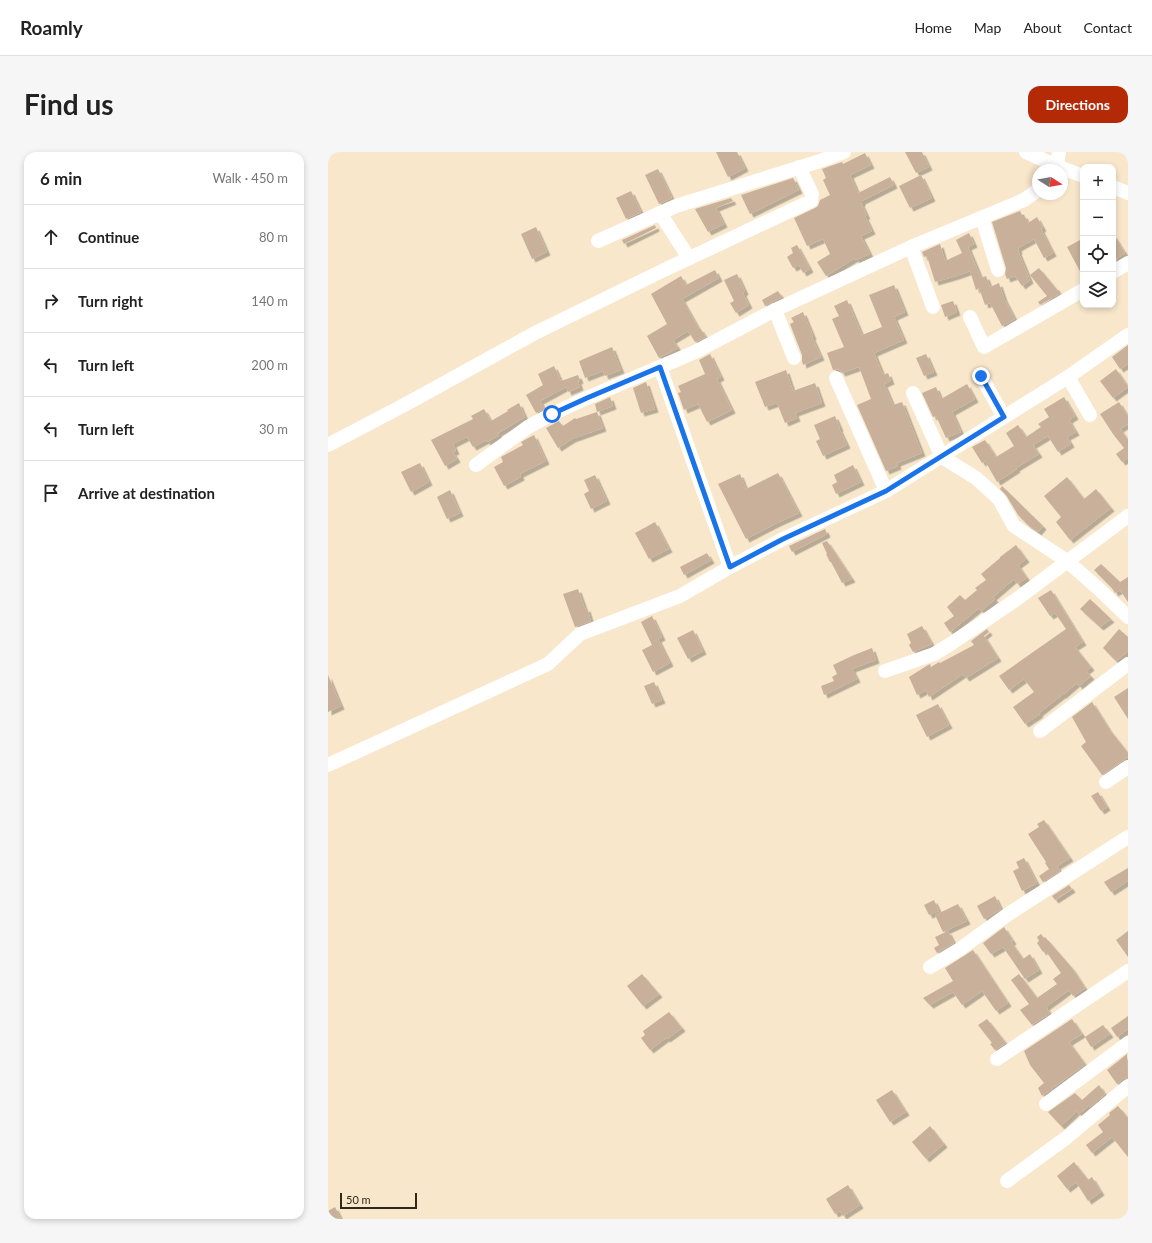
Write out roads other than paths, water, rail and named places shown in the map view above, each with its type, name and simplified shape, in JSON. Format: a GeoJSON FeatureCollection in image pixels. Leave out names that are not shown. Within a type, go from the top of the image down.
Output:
{"type":"FeatureCollection","features":[{"type":"Feature","properties":{"kind":"street"},"geometry":{"type":"LineString","coordinates":[[598,241],[676,206],[844,152]]}},
{"type":"Feature","properties":{"kind":"street"},"geometry":{"type":"LineString","coordinates":[[1026,152],[1048,164]]}},
{"type":"Feature","properties":{"kind":"street"},"geometry":{"type":"LineString","coordinates":[[1057,164],[1059,152]]}},
{"type":"Feature","properties":{"kind":"street"},"geometry":{"type":"LineString","coordinates":[[328,445],[535,333],[689,258],[811,201],[812,194],[799,167]]}},
{"type":"Feature","properties":{"kind":"street"},"geometry":{"type":"LineString","coordinates":[[1068,172],[1080,175]]}},
{"type":"Feature","properties":{"kind":"street"},"geometry":{"type":"LineString","coordinates":[[1116,188],[1128,193]]}},
{"type":"Feature","properties":{"kind":"street"},"geometry":{"type":"LineString","coordinates":[[476,464],[528,427],[552,414],[696,352],[776,310],[911,247],[1024,200],[1032,194]]}},
{"type":"Feature","properties":{"kind":"street"},"geometry":{"type":"LineString","coordinates":[[660,213],[689,258]]}},
{"type":"Feature","properties":{"kind":"street"},"geometry":{"type":"LineString","coordinates":[[982,218],[998,270]]}},
{"type":"Feature","properties":{"kind":"street"},"geometry":{"type":"LineString","coordinates":[[911,247],[933,307]]}},
{"type":"Feature","properties":{"kind":"street"},"geometry":{"type":"LineString","coordinates":[[1116,270],[1128,263]]}},
{"type":"Feature","properties":{"kind":"street"},"geometry":{"type":"LineString","coordinates":[[970,317],[984,347],[1048,312],[1080,292]]}},
{"type":"Feature","properties":{"kind":"street"},"geometry":{"type":"LineString","coordinates":[[776,310],[794,358]]}},
{"type":"Feature","properties":{"kind":"street"},"geometry":{"type":"LineString","coordinates":[[328,765],[548,664],[580,634],[680,596],[783,539],[886,491],[1068,377],[1128,335]]}},
{"type":"Feature","properties":{"kind":"street"},"geometry":{"type":"LineString","coordinates":[[660,367],[730,567]]}},
{"type":"Feature","properties":{"kind":"street"},"geometry":{"type":"LineString","coordinates":[[981,376],[1004,417]]}},
{"type":"Feature","properties":{"kind":"street"},"geometry":{"type":"LineString","coordinates":[[1068,377],[1090,415]]}},
{"type":"Feature","properties":{"kind":"street"},"geometry":{"type":"LineString","coordinates":[[836,378],[886,491]]}},
{"type":"Feature","properties":{"kind":"street"},"geometry":{"type":"LineString","coordinates":[[913,392],[942,457],[976,478],[999,499],[1014,526],[1067,561],[1128,617]]}},
{"type":"Feature","properties":{"kind":"street"},"geometry":{"type":"LineString","coordinates":[[885,671],[934,654],[1017,599],[1128,516]]}},
{"type":"Feature","properties":{"kind":"street"},"geometry":{"type":"LineString","coordinates":[[1040,731],[1128,664]]}},
{"type":"Feature","properties":{"kind":"street"},"geometry":{"type":"LineString","coordinates":[[1106,782],[1128,767]]}},
{"type":"Feature","properties":{"kind":"street"},"geometry":{"type":"LineString","coordinates":[[930,967],[1007,915],[1128,837]]}},
{"type":"Feature","properties":{"kind":"street"},"geometry":{"type":"LineString","coordinates":[[997,1059],[1128,971]]}},
{"type":"Feature","properties":{"kind":"street"},"geometry":{"type":"LineString","coordinates":[[1046,1104],[1128,1043]]}},
{"type":"Feature","properties":{"kind":"street"},"geometry":{"type":"LineString","coordinates":[[1007,1181],[1066,1138],[1128,1086]]}}]}
